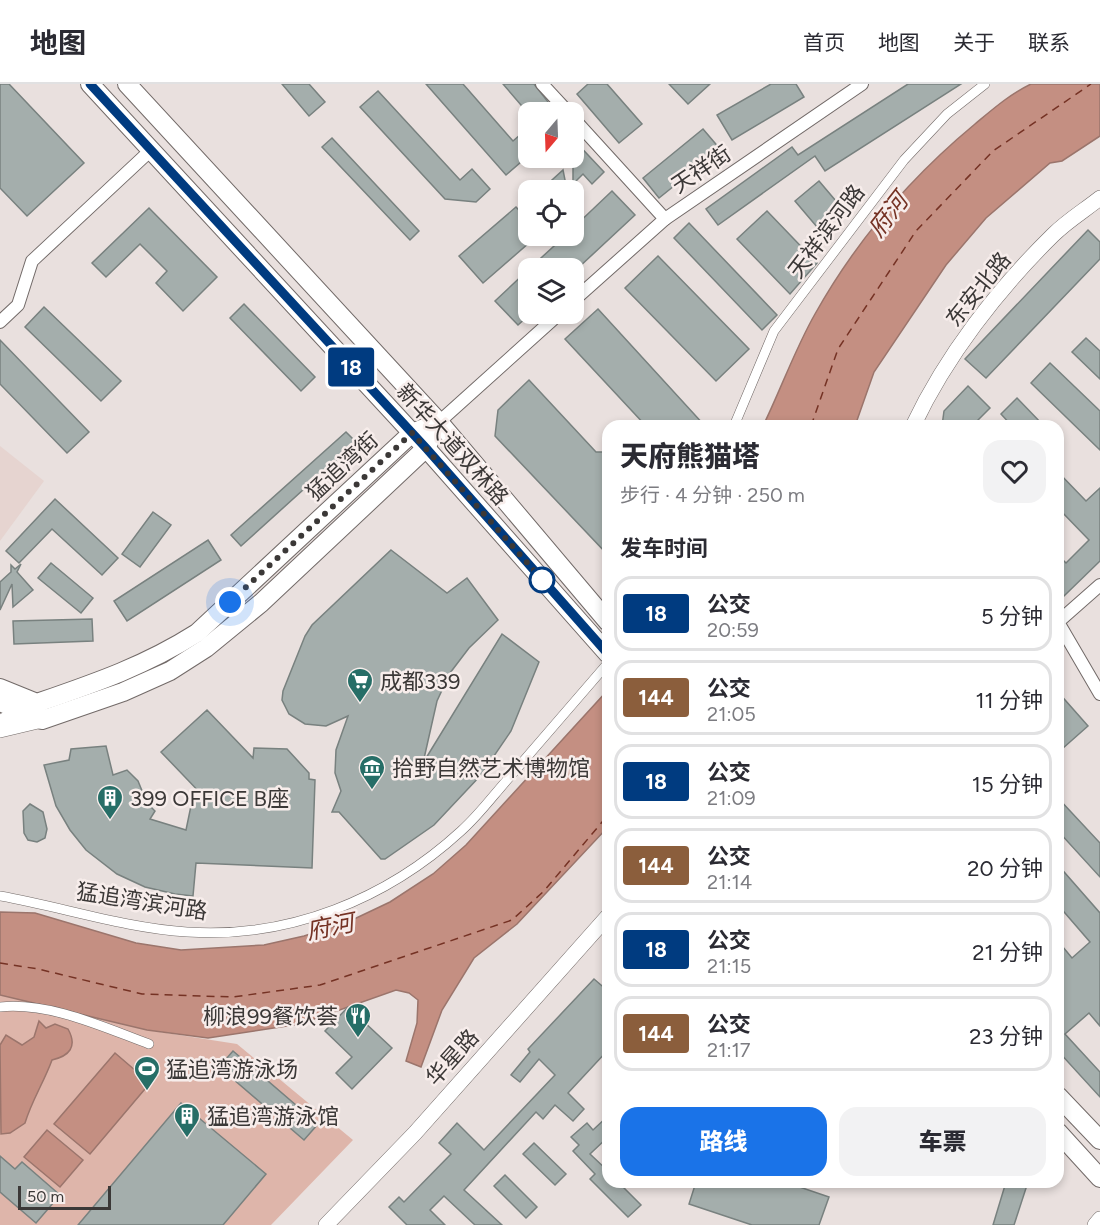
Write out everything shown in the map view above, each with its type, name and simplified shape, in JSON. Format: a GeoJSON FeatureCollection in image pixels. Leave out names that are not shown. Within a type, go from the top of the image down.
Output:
{"type":"FeatureCollection","features":[{"type":"Feature","properties":{"kind":"main road","name":"新华大道双林路"},"geometry":{"type":"LineString","coordinates":[[90,84],[426,448],[602,647]]}},
{"type":"Feature","properties":{"kind":"main road","name":"新华大道双林路"},"geometry":{"type":"LineString","coordinates":[[127,84],[439,422],[602,615]]}},
{"type":"Feature","properties":{"kind":"main road","name":"猛追湾街"},"geometry":{"type":"LineString","coordinates":[[40,711],[159,657],[197,633],[412,433],[439,422]]}},
{"type":"Feature","properties":{"kind":"main road","name":"猛追湾街"},"geometry":{"type":"LineString","coordinates":[[40,711],[123,692],[170,671],[206,648],[261,603],[426,448],[439,422]]}},
{"type":"Feature","properties":{"kind":"main road"},"geometry":{"type":"LineString","coordinates":[[0,688],[40,711]]}},
{"type":"Feature","properties":{"kind":"main road"},"geometry":{"type":"LineString","coordinates":[[0,702],[19,710],[40,711]]}},
{"type":"Feature","properties":{"kind":"main road"},"geometry":{"type":"LineString","coordinates":[[1064,1102],[1100,1140]]}},
{"type":"Feature","properties":{"kind":"main road"},"geometry":{"type":"LineString","coordinates":[[1064,1139],[1100,1178]]}},
{"type":"Feature","properties":{"kind":"street"},"geometry":{"type":"LineString","coordinates":[[542,84],[559,102]]}},
{"type":"Feature","properties":{"kind":"street","name":"天祥街"},"geometry":{"type":"LineString","coordinates":[[584,291],[665,219],[862,84]]}},
{"type":"Feature","properties":{"kind":"street","name":"天祥滨河路"},"geometry":{"type":"LineString","coordinates":[[737,420],[774,331],[904,160],[947,114],[985,84]]}},
{"type":"Feature","properties":{"kind":"street"},"geometry":{"type":"LineString","coordinates":[[584,130],[665,219]]}},
{"type":"Feature","properties":{"kind":"street"},"geometry":{"type":"LineString","coordinates":[[0,322],[18,304],[32,261],[151,150]]}},
{"type":"Feature","properties":{"kind":"street","name":"东安北路"},"geometry":{"type":"LineString","coordinates":[[916,420],[946,366],[998,297],[1054,234],[1100,198]]}},
{"type":"Feature","properties":{"kind":"street"},"geometry":{"type":"LineString","coordinates":[[439,422],[547,324]]}},
{"type":"Feature","properties":{"kind":"street"},"geometry":{"type":"LineString","coordinates":[[1064,617],[1100,585]]}},
{"type":"Feature","properties":{"kind":"street"},"geometry":{"type":"LineString","coordinates":[[1064,632],[1100,694]]}},
{"type":"Feature","properties":{"kind":"street","name":"猛追湾滨河路"},"geometry":{"type":"LineString","coordinates":[[0,896],[149,927],[186,932],[228,933],[304,920],[362,900],[434,855],[463,829],[602,670]]}},
{"type":"Feature","properties":{"kind":"street"},"geometry":{"type":"LineString","coordinates":[[0,723],[19,710]]}},
{"type":"Feature","properties":{"kind":"street","name":"猛追湾街"},"geometry":{"type":"LineString","coordinates":[[0,730],[40,711]]}},
{"type":"Feature","properties":{"kind":"street","name":"华星路"},"geometry":{"type":"LineString","coordinates":[[326,1225],[415,1133],[602,923]]}},
{"type":"Feature","properties":{"kind":"street"},"geometry":{"type":"LineString","coordinates":[[0,1007],[18,1005],[83,1019],[149,1044]]}},
{"type":"Feature","properties":{"kind":"street"},"geometry":{"type":"LineString","coordinates":[[1095,1225],[1100,1220]]}},
{"type":"Feature","properties":{"kind":"shaded area"},"geometry":{"type":"Polygon","coordinates":[[[0,446],[44,481],[0,541],[0,446]]]}},
{"type":"Feature","properties":{"kind":"shaded area","name":"猛追湾游泳场"},"geometry":{"type":"Polygon","coordinates":[[[0,995],[147,1030],[237,1044],[353,1140],[271,1225],[0,1225],[0,995]]]}},
{"type":"Feature","properties":{"kind":"water","name":"府河"},"geometry":{"type":"Polygon","coordinates":[[[1031,84],[1100,84],[1100,136],[1062,161],[1050,163],[986,218],[946,265],[874,372],[857,420],[766,420],[815,314],[848,261],[867,236],[907,188],[951,144],[1016,92],[1031,84]]]}},
{"type":"Feature","properties":{"kind":"water"},"geometry":{"type":"Polygon","coordinates":[[[602,696],[602,833],[517,924],[474,958],[442,1010],[421,1067],[406,1061],[417,1023],[418,1000],[409,993],[396,990],[300,1024],[208,1038],[147,1030],[0,995],[0,912],[35,913],[136,943],[181,950],[264,945],[304,936],[350,921],[390,902],[433,874],[466,845],[602,696]]]}},
{"type":"Feature","properties":{"kind":"water"},"geometry":{"type":"Polygon","coordinates":[[[39,1021],[46,1028],[55,1024],[68,1029],[72,1046],[63,1056],[52,1060],[25,1123],[10,1133],[1,1134],[0,1045],[6,1035],[22,1045],[34,1037],[39,1021]]]}},
{"type":"Feature","properties":{"kind":"water"},"geometry":{"type":"Polygon","coordinates":[[[115,1053],[150,1083],[90,1154],[54,1124],[115,1053]]]}},
{"type":"Feature","properties":{"kind":"water"},"geometry":{"type":"Polygon","coordinates":[[[47,1130],[83,1160],[60,1187],[24,1157],[47,1130]]]}},
{"type":"Feature","properties":{"kind":"building"},"geometry":{"type":"Polygon","coordinates":[[[0,84],[9,84],[84,163],[27,216],[0,188],[0,84]]]}},
{"type":"Feature","properties":{"kind":"building"},"geometry":{"type":"Polygon","coordinates":[[[282,84],[309,84],[325,102],[309,116],[282,84]]]}},
{"type":"Feature","properties":{"kind":"building"},"geometry":{"type":"Polygon","coordinates":[[[426,84],[463,84],[513,141],[518,137],[518,165],[506,175],[426,84]]]}},
{"type":"Feature","properties":{"kind":"building"},"geometry":{"type":"Polygon","coordinates":[[[503,84],[534,84],[548,102],[518,102],[503,84]]]}},
{"type":"Feature","properties":{"kind":"building"},"geometry":{"type":"Polygon","coordinates":[[[588,84],[607,84],[642,124],[619,143],[577,94],[588,84]]]}},
{"type":"Feature","properties":{"kind":"building"},"geometry":{"type":"Polygon","coordinates":[[[669,84],[710,84],[688,104],[669,84]]]}},
{"type":"Feature","properties":{"kind":"building"},"geometry":{"type":"Polygon","coordinates":[[[771,84],[796,84],[804,97],[732,140],[717,115],[771,84]]]}},
{"type":"Feature","properties":{"kind":"building"},"geometry":{"type":"Polygon","coordinates":[[[908,84],[961,84],[825,171],[815,156],[718,225],[706,209],[792,147],[798,155],[908,84]]]}},
{"type":"Feature","properties":{"kind":"building"},"geometry":{"type":"Polygon","coordinates":[[[378,91],[460,180],[472,169],[490,189],[476,202],[445,199],[360,107],[378,91]]]}},
{"type":"Feature","properties":{"kind":"building"},"geometry":{"type":"Polygon","coordinates":[[[703,129],[720,149],[659,198],[643,178],[703,129]]]}},
{"type":"Feature","properties":{"kind":"building"},"geometry":{"type":"Polygon","coordinates":[[[332,138],[419,231],[410,240],[322,147],[332,138]]]}},
{"type":"Feature","properties":{"kind":"building"},"geometry":{"type":"Polygon","coordinates":[[[584,151],[604,172],[592,184],[583,174],[577,180],[573,180],[573,168],[584,168],[584,151]]]}},
{"type":"Feature","properties":{"kind":"building"},"geometry":{"type":"Polygon","coordinates":[[[563,170],[565,180],[552,180],[563,170]]]}},
{"type":"Feature","properties":{"kind":"building"},"geometry":{"type":"Polygon","coordinates":[[[819,181],[841,207],[817,227],[795,201],[819,181]]]}},
{"type":"Feature","properties":{"kind":"building"},"geometry":{"type":"Polygon","coordinates":[[[612,191],[635,215],[584,262],[584,258],[541,258],[554,246],[584,246],[584,218],[612,191]]]}},
{"type":"Feature","properties":{"kind":"building"},"geometry":{"type":"Polygon","coordinates":[[[516,207],[518,209],[518,246],[526,246],[483,283],[459,256],[516,207]]]}},
{"type":"Feature","properties":{"kind":"building"},"geometry":{"type":"Polygon","coordinates":[[[149,208],[217,277],[183,311],[156,283],[167,271],[140,244],[106,277],[92,263],[149,208]]]}},
{"type":"Feature","properties":{"kind":"building"},"geometry":{"type":"Polygon","coordinates":[[[767,211],[817,263],[790,294],[737,239],[767,211]]]}},
{"type":"Feature","properties":{"kind":"building"},"geometry":{"type":"Polygon","coordinates":[[[689,223],[777,315],[762,330],[674,238],[689,223]]]}},
{"type":"Feature","properties":{"kind":"building"},"geometry":{"type":"Polygon","coordinates":[[[1088,230],[1100,242],[1100,259],[986,378],[965,359],[1088,230]]]}},
{"type":"Feature","properties":{"kind":"building"},"geometry":{"type":"Polygon","coordinates":[[[658,256],[749,349],[716,381],[625,288],[658,256]]]}},
{"type":"Feature","properties":{"kind":"building"},"geometry":{"type":"Polygon","coordinates":[[[518,279],[519,324],[518,325],[495,301],[518,279]]]}},
{"type":"Feature","properties":{"kind":"building"},"geometry":{"type":"Polygon","coordinates":[[[244,304],[315,377],[301,391],[230,318],[244,304]]]}},
{"type":"Feature","properties":{"kind":"building"},"geometry":{"type":"Polygon","coordinates":[[[44,307],[121,381],[101,401],[25,327],[44,307]]]}},
{"type":"Feature","properties":{"kind":"building"},"geometry":{"type":"Polygon","coordinates":[[[598,309],[700,420],[640,420],[565,339],[598,309]]]}},
{"type":"Feature","properties":{"kind":"building"},"geometry":{"type":"Polygon","coordinates":[[[1086,338],[1100,351],[1100,379],[1072,352],[1086,338]]]}},
{"type":"Feature","properties":{"kind":"building"},"geometry":{"type":"Polygon","coordinates":[[[0,340],[89,432],[67,453],[0,384],[0,340]]]}},
{"type":"Feature","properties":{"kind":"building"},"geometry":{"type":"Polygon","coordinates":[[[1050,363],[1100,411],[1100,450],[1031,383],[1050,363]]]}},
{"type":"Feature","properties":{"kind":"building"},"geometry":{"type":"Polygon","coordinates":[[[529,380],[596,452],[602,452],[602,549],[495,436],[498,410],[529,380]]]}},
{"type":"Feature","properties":{"kind":"building"},"geometry":{"type":"Polygon","coordinates":[[[968,386],[990,408],[978,420],[943,420],[944,411],[968,386]]]}},
{"type":"Feature","properties":{"kind":"building"},"geometry":{"type":"Polygon","coordinates":[[[1017,398],[1038,420],[1006,420],[1001,414],[1017,398]]]}},
{"type":"Feature","properties":{"kind":"building"},"geometry":{"type":"Polygon","coordinates":[[[346,432],[356,442],[241,546],[231,535],[346,432]]]}},
{"type":"Feature","properties":{"kind":"building"},"geometry":{"type":"Polygon","coordinates":[[[1064,478],[1086,501],[1100,488],[1100,561],[1064,596],[1064,561],[1066,563],[1089,540],[1064,514],[1064,478]]]}},
{"type":"Feature","properties":{"kind":"building"},"geometry":{"type":"Polygon","coordinates":[[[55,499],[118,558],[102,575],[52,529],[19,563],[6,551],[55,499]]]}},
{"type":"Feature","properties":{"kind":"building"},"geometry":{"type":"Polygon","coordinates":[[[153,512],[171,525],[140,567],[122,554],[153,512]]]}},
{"type":"Feature","properties":{"kind":"building"},"geometry":{"type":"Polygon","coordinates":[[[208,540],[221,560],[127,621],[114,601],[208,540]]]}},
{"type":"Feature","properties":{"kind":"building","name":"成都339"},"geometry":{"type":"Polygon","coordinates":[[[391,550],[447,593],[467,578],[498,620],[469,648],[450,673],[437,701],[423,763],[502,634],[539,662],[511,731],[481,775],[434,825],[385,859],[381,859],[339,812],[332,812],[341,791],[335,773],[336,750],[348,716],[326,726],[305,724],[289,714],[282,700],[283,691],[305,636],[312,625],[391,550]]]}},
{"type":"Feature","properties":{"kind":"building"},"geometry":{"type":"Polygon","coordinates":[[[51,563],[93,598],[81,613],[38,578],[51,563]]]}},
{"type":"Feature","properties":{"kind":"building"},"geometry":{"type":"Polygon","coordinates":[[[21,564],[17,572],[33,590],[13,607],[12,584],[0,610],[0,582],[11,572],[11,565],[15,569],[21,564]]]}},
{"type":"Feature","properties":{"kind":"building"},"geometry":{"type":"Polygon","coordinates":[[[92,619],[93,641],[14,644],[13,621],[92,619]]]}},
{"type":"Feature","properties":{"kind":"building"},"geometry":{"type":"Polygon","coordinates":[[[1064,699],[1088,726],[1064,747],[1064,699]]]}},
{"type":"Feature","properties":{"kind":"building"},"geometry":{"type":"Polygon","coordinates":[[[207,710],[253,758],[254,748],[287,749],[309,773],[309,779],[315,780],[312,868],[196,863],[193,896],[175,894],[145,887],[117,874],[86,850],[70,830],[56,806],[44,765],[69,760],[71,749],[106,746],[113,775],[127,770],[138,781],[147,803],[155,811],[150,819],[186,830],[192,801],[207,800],[161,752],[207,710]]]}},
{"type":"Feature","properties":{"kind":"building"},"geometry":{"type":"Polygon","coordinates":[[[30,804],[43,812],[47,829],[45,838],[37,842],[28,840],[24,833],[23,811],[30,804]]]}},
{"type":"Feature","properties":{"kind":"building"},"geometry":{"type":"Polygon","coordinates":[[[1064,804],[1100,843],[1100,877],[1064,838],[1064,804]]]}},
{"type":"Feature","properties":{"kind":"building"},"geometry":{"type":"Polygon","coordinates":[[[1064,872],[1100,913],[1100,1026],[1089,1013],[1065,1034],[1100,1072],[1100,1097],[1064,1058],[1064,948],[1072,958],[1090,942],[1064,912],[1064,872]]]}},
{"type":"Feature","properties":{"kind":"building"},"geometry":{"type":"Polygon","coordinates":[[[594,979],[602,986],[602,1056],[568,1093],[584,1109],[573,1121],[555,1105],[543,1119],[536,1112],[464,1190],[502,1225],[475,1225],[444,1196],[430,1210],[445,1225],[407,1225],[389,1207],[399,1197],[404,1202],[451,1154],[439,1143],[457,1123],[484,1150],[555,1075],[539,1059],[520,1082],[511,1075],[530,1052],[528,1049],[594,979]]]}},
{"type":"Feature","properties":{"kind":"building","name":"柳浪99餐饮荟"},"geometry":{"type":"Polygon","coordinates":[[[348,1007],[392,1048],[352,1089],[336,1073],[352,1057],[325,1031],[348,1007]]]}},
{"type":"Feature","properties":{"kind":"building"},"geometry":{"type":"Polygon","coordinates":[[[233,1051],[318,1124],[304,1140],[219,1067],[233,1051]]]}},
{"type":"Feature","properties":{"kind":"building","name":"猛追湾游泳馆"},"geometry":{"type":"Polygon","coordinates":[[[181,1103],[266,1174],[223,1225],[78,1225],[181,1103]]]}},
{"type":"Feature","properties":{"kind":"building"},"geometry":{"type":"Polygon","coordinates":[[[602,1122],[602,1143],[590,1154],[602,1165],[602,1188],[624,1188],[641,1205],[628,1217],[590,1179],[595,1174],[573,1151],[579,1145],[571,1137],[587,1123],[593,1130],[602,1122]]]}},
{"type":"Feature","properties":{"kind":"building"},"geometry":{"type":"Polygon","coordinates":[[[534,1143],[566,1174],[555,1185],[523,1154],[534,1143]]]}},
{"type":"Feature","properties":{"kind":"building"},"geometry":{"type":"Polygon","coordinates":[[[0,1156],[15,1169],[22,1162],[60,1195],[36,1223],[0,1192],[0,1156]]]}},
{"type":"Feature","properties":{"kind":"building"},"geometry":{"type":"Polygon","coordinates":[[[505,1175],[537,1207],[526,1218],[494,1186],[505,1175]]]}},
{"type":"Feature","properties":{"kind":"building"},"geometry":{"type":"Polygon","coordinates":[[[694,1188],[803,1188],[829,1197],[819,1225],[752,1225],[689,1204],[694,1188]]]}},
{"type":"Feature","properties":{"kind":"building"},"geometry":{"type":"Polygon","coordinates":[[[1004,1188],[1026,1188],[1014,1225],[993,1225],[1004,1188]]]}},
{"type":"Feature","properties":{"kind":"ferry route"},"geometry":{"type":"LineString","coordinates":[[813,420],[838,349],[916,231],[993,151],[1091,84]]}},
{"type":"Feature","properties":{"kind":"ferry route"},"geometry":{"type":"LineString","coordinates":[[0,963],[38,969],[142,994],[233,997],[320,985],[512,920],[544,891],[602,822]]}},
{"type":"Feature","properties":{"kind":"bus line","name":"18"},"geometry":{"type":"LineString","coordinates":[[90,84],[426,448],[602,647]]}},
{"type":"Feature","properties":{"kind":"place","name":"成都339"},"geometry":{"type":"Point","coordinates":[360,704]}},
{"type":"Feature","properties":{"kind":"place","name":"拾野自然艺术博物馆"},"geometry":{"type":"Point","coordinates":[372,791]}},
{"type":"Feature","properties":{"kind":"place","name":"399 OFFICE B座"},"geometry":{"type":"Point","coordinates":[110,821]}},
{"type":"Feature","properties":{"kind":"place","name":"柳浪99餐饮荟"},"geometry":{"type":"Point","coordinates":[358,1039]}},
{"type":"Feature","properties":{"kind":"place","name":"猛追湾游泳场"},"geometry":{"type":"Point","coordinates":[147,1092]}},
{"type":"Feature","properties":{"kind":"place","name":"猛追湾游泳馆"},"geometry":{"type":"Point","coordinates":[187,1139]}},
{"type":"Feature","properties":{"kind":"route"},"geometry":{"type":"LineString","coordinates":[[230,602],[412,433],[547,585],[542,580]]}}]}
